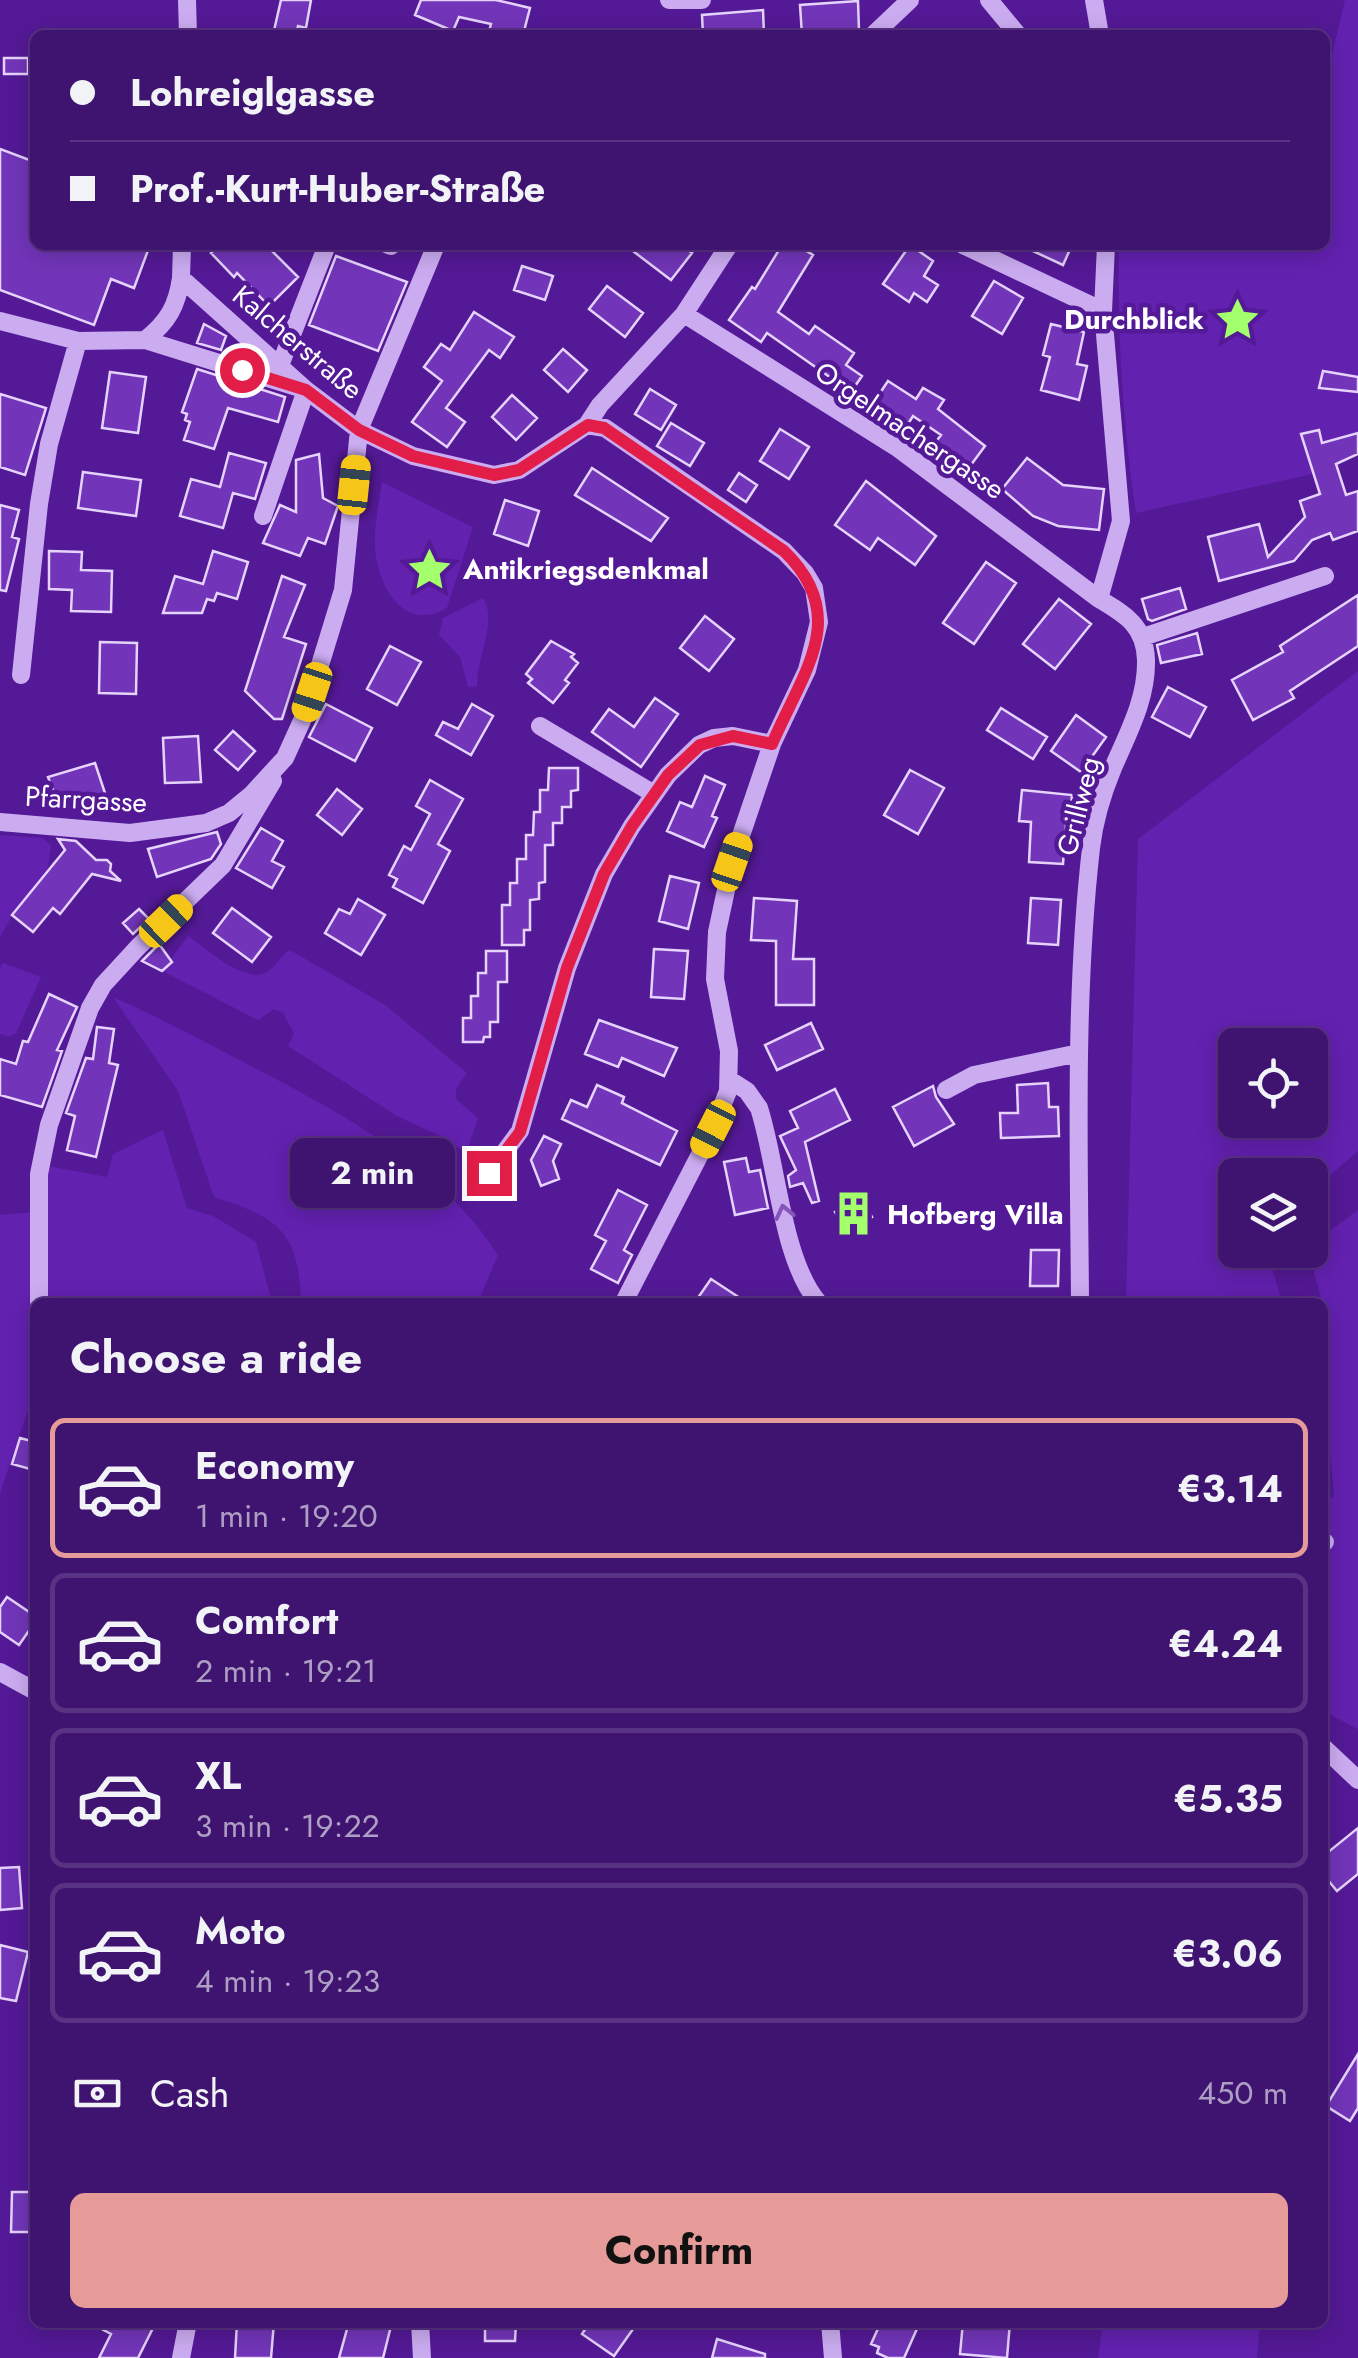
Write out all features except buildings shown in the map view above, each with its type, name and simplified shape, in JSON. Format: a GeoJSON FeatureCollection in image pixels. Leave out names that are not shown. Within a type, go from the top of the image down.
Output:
{"type":"FeatureCollection","features":[{"type":"Feature","properties":{"kind":"street"},"geometry":{"type":"LineString","coordinates":[[186,0],[188,30]]}},
{"type":"Feature","properties":{"kind":"street"},"geometry":{"type":"LineString","coordinates":[[669,0],[702,0]]}},
{"type":"Feature","properties":{"kind":"street"},"geometry":{"type":"LineString","coordinates":[[877,30],[910,0]]}},
{"type":"Feature","properties":{"kind":"street"},"geometry":{"type":"LineString","coordinates":[[989,0],[1014,30]]}},
{"type":"Feature","properties":{"kind":"street"},"geometry":{"type":"LineString","coordinates":[[1094,0],[1099,30]]}},
{"type":"Feature","properties":{"kind":"street"},"geometry":{"type":"LineString","coordinates":[[146,340],[163,326],[177,302],[182,250]]}},
{"type":"Feature","properties":{"kind":"street"},"geometry":{"type":"LineString","coordinates":[[280,368],[325,250]]}},
{"type":"Feature","properties":{"kind":"street","name":"Kalcherstraße"},"geometry":{"type":"LineString","coordinates":[[359,430],[434,250]]}},
{"type":"Feature","properties":{"kind":"street","name":"Kalcherstraße"},"geometry":{"type":"LineString","coordinates":[[181,278],[280,368],[359,430],[413,456],[494,475],[519,470],[588,425],[600,405],[684,314],[726,250]]}},
{"type":"Feature","properties":{"kind":"street"},"geometry":{"type":"LineString","coordinates":[[973,250],[1102,311]]}},
{"type":"Feature","properties":{"kind":"street"},"geometry":{"type":"LineString","coordinates":[[1106,250],[1102,311],[1121,521],[1099,600],[1125,614],[1143,636],[1325,576]]}},
{"type":"Feature","properties":{"kind":"street","name":"Orgelmachergasse"},"geometry":{"type":"LineString","coordinates":[[684,314],[899,449],[1099,600]]}},
{"type":"Feature","properties":{"kind":"street"},"geometry":{"type":"LineString","coordinates":[[0,321],[78,340],[146,340],[306,390],[263,516]]}},
{"type":"Feature","properties":{"kind":"street"},"geometry":{"type":"LineString","coordinates":[[22,675],[49,444],[78,340]]}},
{"type":"Feature","properties":{"kind":"street"},"geometry":{"type":"LineString","coordinates":[[588,425],[604,428],[784,551],[805,573],[818,604],[816,643],[772,744],[732,862],[714,955],[730,1080],[713,1129],[626,1298]]}},
{"type":"Feature","properties":{"kind":"street","name":"Pfarrgasse"},"geometry":{"type":"LineString","coordinates":[[0,822],[130,834],[206,823],[251,795],[285,758],[305,714],[343,590],[359,430]]}},
{"type":"Feature","properties":{"kind":"street","name":"Grillweg"},"geometry":{"type":"LineString","coordinates":[[1080,1298],[1079,1053],[1092,846],[1110,774],[1138,713],[1146,666],[1143,636]]}},
{"type":"Feature","properties":{"kind":"street"},"geometry":{"type":"LineString","coordinates":[[540,726],[654,794]]}},
{"type":"Feature","properties":{"kind":"street"},"geometry":{"type":"LineString","coordinates":[[489,1173],[520,1132],[567,968],[604,874],[654,794],[682,760],[714,738],[733,736],[772,744]]}},
{"type":"Feature","properties":{"kind":"street"},"geometry":{"type":"LineString","coordinates":[[39,1298],[39,1174],[50,1125],[90,1008],[103,985],[138,946],[223,865],[262,804],[285,758]]}},
{"type":"Feature","properties":{"kind":"street"},"geometry":{"type":"LineString","coordinates":[[946,1090],[974,1076],[1079,1053]]}},
{"type":"Feature","properties":{"kind":"street"},"geometry":{"type":"LineString","coordinates":[[730,1080],[746,1090],[759,1108],[796,1262],[815,1298]]}},
{"type":"Feature","properties":{"kind":"street"},"geometry":{"type":"LineString","coordinates":[[0,1672],[30,1689]]}},
{"type":"Feature","properties":{"kind":"street"},"geometry":{"type":"LineString","coordinates":[[1328,1752],[1358,1780]]}},
{"type":"Feature","properties":{"kind":"street"},"geometry":{"type":"LineString","coordinates":[[181,2358],[187,2328]]}},
{"type":"Feature","properties":{"kind":"street"},"geometry":{"type":"LineString","coordinates":[[420,2328],[422,2358]]}},
{"type":"Feature","properties":{"kind":"street"},"geometry":{"type":"LineString","coordinates":[[830,2328],[833,2358]]}},
{"type":"Feature","properties":{"kind":"shaded area"},"geometry":{"type":"Polygon","coordinates":[[[1345,0],[1358,0],[1358,454],[1313,474],[1136,513],[1122,379],[1119,250],[1330,250],[1330,63],[1345,0]]]}},
{"type":"Feature","properties":{"kind":"shaded area"},"geometry":{"type":"Polygon","coordinates":[[[382,482],[473,527],[447,608],[417,615],[405,610],[387,589],[380,575],[375,545],[382,482]]]}},
{"type":"Feature","properties":{"kind":"shaded area"},"geometry":{"type":"Polygon","coordinates":[[[483,598],[487,629],[477,686],[468,687],[460,657],[439,635],[443,618],[483,598]]]}},
{"type":"Feature","properties":{"kind":"shaded area"},"geometry":{"type":"Polygon","coordinates":[[[1358,671],[1358,1151],[1328,1177],[1328,1158],[1218,1158],[1218,1268],[1272,1268],[1281,1298],[1126,1298],[1138,839],[1358,671]]]}},
{"type":"Feature","properties":{"kind":"shaded area"},"geometry":{"type":"Polygon","coordinates":[[[0,835],[43,838],[51,846],[47,872],[0,937],[0,835]]]}},
{"type":"Feature","properties":{"kind":"shaded area"},"geometry":{"type":"Polygon","coordinates":[[[188,936],[248,974],[267,972],[290,950],[385,1005],[467,1073],[456,1089],[456,1099],[478,1118],[466,1153],[397,1116],[288,1046],[294,1033],[283,1013],[274,1009],[258,1020],[162,971],[188,936]]]}},
{"type":"Feature","properties":{"kind":"shaded area"},"geometry":{"type":"Polygon","coordinates":[[[3,963],[41,977],[16,1033],[10,1037],[0,1034],[3,963]]]}},
{"type":"Feature","properties":{"kind":"shaded area"},"geometry":{"type":"Polygon","coordinates":[[[113,997],[320,1103],[419,1169],[475,1223],[498,1255],[480,1298],[301,1298],[296,1259],[281,1231],[254,1212],[214,1197],[178,1091],[113,997]]]}},
{"type":"Feature","properties":{"kind":"shaded area"},"geometry":{"type":"Polygon","coordinates":[[[163,1130],[187,1208],[213,1216],[256,1242],[271,1298],[48,1298],[48,1166],[107,1177],[113,1154],[163,1130]]]}},
{"type":"Feature","properties":{"kind":"shaded area"},"geometry":{"type":"Polygon","coordinates":[[[1358,1210],[1358,1729],[1328,1714],[1328,1500],[1334,1496],[1328,1434],[1328,1298],[1321,1298],[1316,1268],[1328,1268],[1328,1232],[1358,1210]]]}},
{"type":"Feature","properties":{"kind":"shaded area"},"geometry":{"type":"Polygon","coordinates":[[[35,1212],[30,1404],[0,1493],[0,1215],[35,1212]]]}},
{"type":"Feature","properties":{"kind":"shaded area"},"geometry":{"type":"Polygon","coordinates":[[[1102,2328],[1260,2328],[1257,2358],[1098,2358],[1102,2328]]]}},
{"type":"Feature","properties":{"kind":"place","name":"Durchblick"},"geometry":{"type":"Point","coordinates":[1237,319]}},
{"type":"Feature","properties":{"kind":"place","name":"Antikriegsdenkmal"},"geometry":{"type":"Point","coordinates":[430,569]}},
{"type":"Feature","properties":{"kind":"place","name":"Hofberg Villa"},"geometry":{"type":"Point","coordinates":[854,1214]}},
{"type":"Feature","properties":{"kind":"route"},"geometry":{"type":"LineString","coordinates":[[242,370],[306,390],[359,430],[413,456],[494,475],[519,470],[588,425],[604,428],[784,551],[814,588],[819,622],[816,643],[772,744],[733,736],[714,738],[700,745],[668,775],[604,874],[567,968],[520,1132],[489,1173]]}}]}
